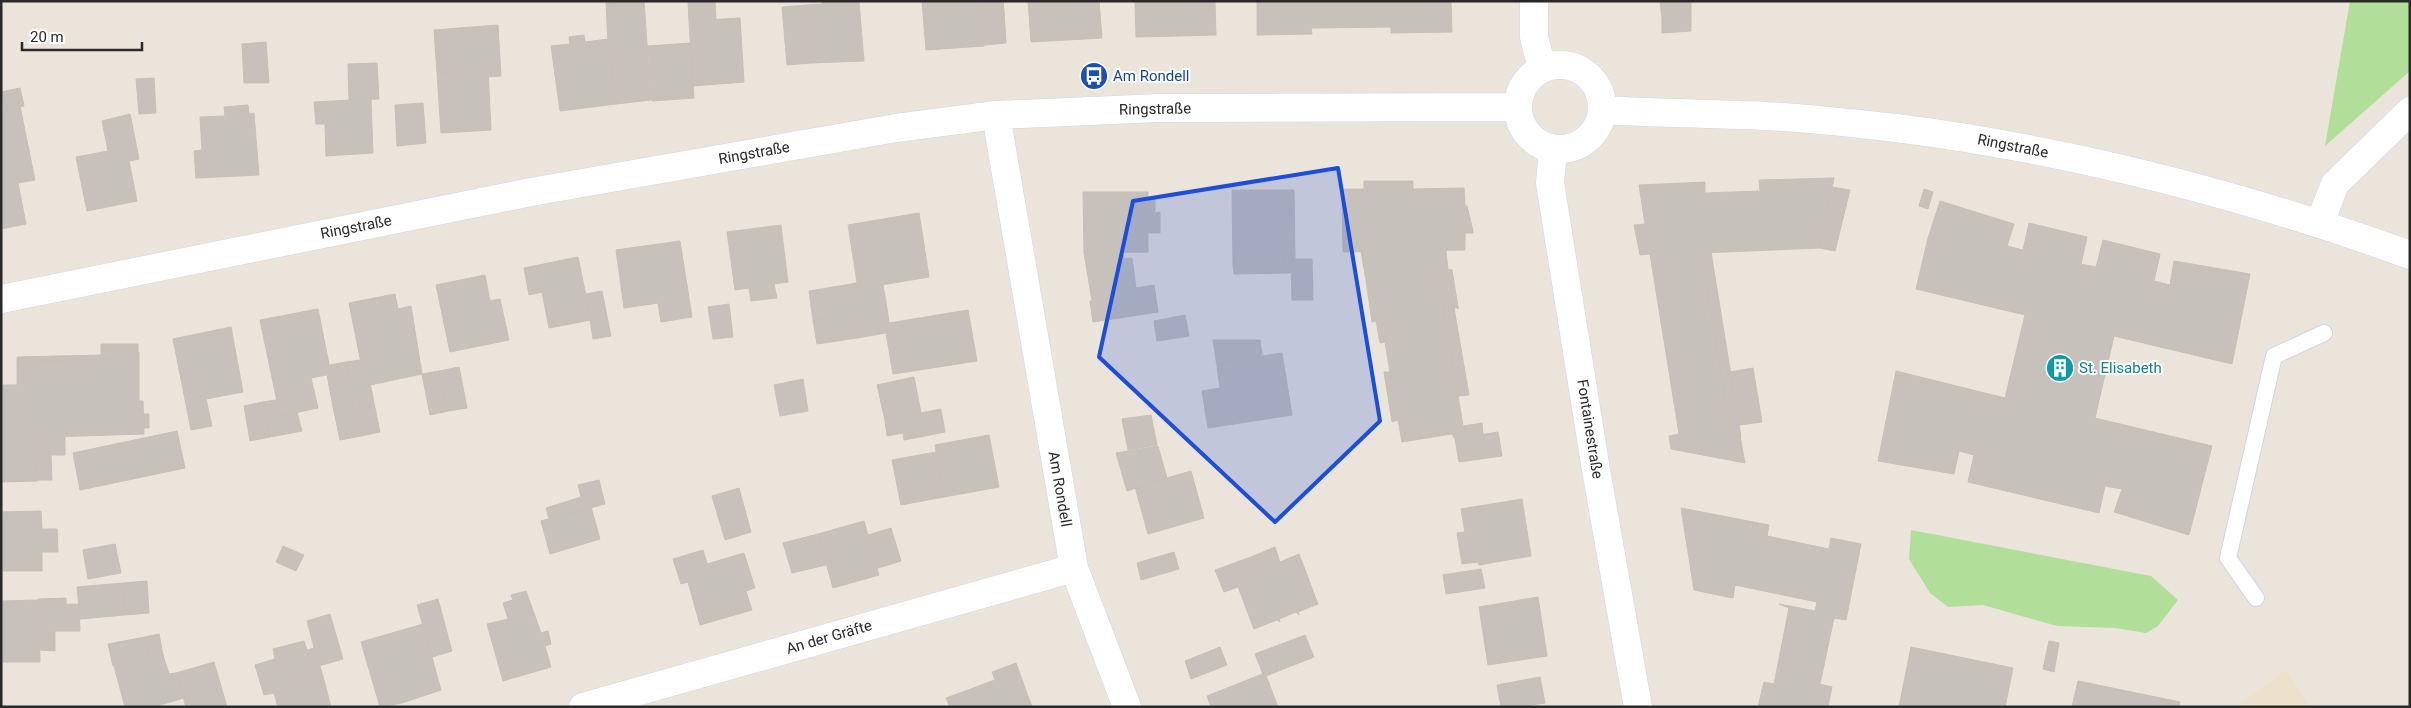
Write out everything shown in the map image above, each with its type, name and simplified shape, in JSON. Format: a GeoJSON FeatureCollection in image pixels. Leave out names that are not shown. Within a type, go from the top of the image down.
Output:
{"type":"FeatureCollection","features":[{"type":"Feature","properties":{"kind":"street"},"geometry":{"type":"LineString","coordinates":[[1534,1],[1534,37],[1542,68]]}},
{"type":"Feature","properties":{"kind":"street"},"geometry":{"type":"LineString","coordinates":[[1564,64],[1585,72],[1599,88],[1603,110],[1595,132],[1577,147],[1553,150],[1527,135],[1517,107],[1520,91],[1529,77],[1542,68],[1564,64]]}},
{"type":"Feature","properties":{"kind":"street","name":"Ringstraße"},"geometry":{"type":"LineString","coordinates":[[1,299],[531,192],[896,128],[996,115],[1159,108],[1517,107]]}},
{"type":"Feature","properties":{"kind":"street","name":"Ringstraße"},"geometry":{"type":"LineString","coordinates":[[1603,110],[1756,116],[1857,124],[1973,139],[2103,163],[2320,222],[2410,255]]}},
{"type":"Feature","properties":{"kind":"street"},"geometry":{"type":"LineString","coordinates":[[2320,222],[2335,184],[2410,111]]}},
{"type":"Feature","properties":{"kind":"street","name":"Am Rondell"},"geometry":{"type":"LineString","coordinates":[[996,115],[1074,568],[1127,707]]}},
{"type":"Feature","properties":{"kind":"street","name":"Fontainestraße"},"geometry":{"type":"LineString","coordinates":[[1553,150],[1550,183],[1594,460],[1638,707]]}},
{"type":"Feature","properties":{"kind":"street","name":"An der Gräfte"},"geometry":{"type":"LineString","coordinates":[[584,707],[1074,568]]}},
{"type":"Feature","properties":{"kind":"lane"},"geometry":{"type":"LineString","coordinates":[[2256,598],[2228,558],[2274,356],[2324,332]]}},
{"type":"Feature","properties":{"kind":"highlighted area"},"geometry":{"type":"Polygon","coordinates":[[[1338,168],[1380,421],[1275,522],[1099,357],[1133,201],[1338,168]]]}},
{"type":"Feature","properties":{"kind":"shaded area"},"geometry":{"type":"Polygon","coordinates":[[[2286,670],[2311,707],[2236,707],[2286,670]]]}},
{"type":"Feature","properties":{"kind":"green space"},"geometry":{"type":"Polygon","coordinates":[[[2350,1],[2410,1],[2410,71],[2325,146],[2350,1]]]}},
{"type":"Feature","properties":{"kind":"green space"},"geometry":{"type":"Polygon","coordinates":[[[1911,530],[2151,576],[2178,600],[2158,626],[2146,633],[2115,628],[2057,626],[1983,605],[1948,607],[1930,593],[1909,559],[1911,530]]]}},
{"type":"Feature","properties":{"kind":"building"},"geometry":{"type":"Polygon","coordinates":[[[644,1],[651,100],[616,104],[611,63],[619,62],[616,43],[608,43],[606,3],[644,1]]]}},
{"type":"Feature","properties":{"kind":"building"},"geometry":{"type":"Polygon","coordinates":[[[688,1],[715,1],[716,20],[689,21],[688,1]]]}},
{"type":"Feature","properties":{"kind":"building"},"geometry":{"type":"Polygon","coordinates":[[[822,1],[859,2],[864,61],[811,63],[807,5],[822,4],[822,1]]]}},
{"type":"Feature","properties":{"kind":"building"},"geometry":{"type":"Polygon","coordinates":[[[922,1],[981,1],[984,46],[926,50],[922,1]]]}},
{"type":"Feature","properties":{"kind":"building"},"geometry":{"type":"Polygon","coordinates":[[[981,1],[1003,1],[1004,11],[981,12],[981,1]]]}},
{"type":"Feature","properties":{"kind":"building"},"geometry":{"type":"Polygon","coordinates":[[[1028,1],[1099,1],[1102,38],[1031,42],[1028,1]]]}},
{"type":"Feature","properties":{"kind":"building"},"geometry":{"type":"Polygon","coordinates":[[[1135,1],[1215,1],[1216,35],[1136,37],[1135,1]]]}},
{"type":"Feature","properties":{"kind":"building"},"geometry":{"type":"Polygon","coordinates":[[[1257,1],[1451,1],[1452,32],[1391,33],[1391,27],[1311,28],[1312,34],[1257,35],[1257,1]]]}},
{"type":"Feature","properties":{"kind":"building"},"geometry":{"type":"Polygon","coordinates":[[[1660,1],[1691,1],[1691,15],[1662,18],[1660,1]]]}},
{"type":"Feature","properties":{"kind":"building"},"geometry":{"type":"Polygon","coordinates":[[[807,5],[811,63],[787,65],[782,7],[807,5]]]}},
{"type":"Feature","properties":{"kind":"building"},"geometry":{"type":"Polygon","coordinates":[[[1004,11],[1006,43],[984,45],[981,12],[1004,11]]]}},
{"type":"Feature","properties":{"kind":"building"},"geometry":{"type":"Polygon","coordinates":[[[1691,15],[1691,31],[1662,33],[1662,18],[1691,15]]]}},
{"type":"Feature","properties":{"kind":"building"},"geometry":{"type":"Polygon","coordinates":[[[740,18],[744,82],[693,86],[689,21],[740,18]]]}},
{"type":"Feature","properties":{"kind":"building"},"geometry":{"type":"Polygon","coordinates":[[[498,25],[501,76],[488,77],[488,70],[480,71],[479,59],[463,60],[463,72],[437,73],[434,30],[498,25]]]}},
{"type":"Feature","properties":{"kind":"building"},"geometry":{"type":"Polygon","coordinates":[[[584,35],[585,42],[608,39],[608,43],[616,43],[619,62],[611,63],[616,104],[560,111],[551,46],[570,44],[569,37],[584,35]]]}},
{"type":"Feature","properties":{"kind":"building"},"geometry":{"type":"Polygon","coordinates":[[[266,42],[269,83],[244,83],[242,44],[266,42]]]}},
{"type":"Feature","properties":{"kind":"building"},"geometry":{"type":"Polygon","coordinates":[[[690,43],[694,98],[652,101],[648,46],[690,43]]]}},
{"type":"Feature","properties":{"kind":"building"},"geometry":{"type":"Polygon","coordinates":[[[479,59],[480,71],[488,70],[491,130],[441,133],[437,73],[463,72],[463,60],[479,59]]]}},
{"type":"Feature","properties":{"kind":"building"},"geometry":{"type":"Polygon","coordinates":[[[377,63],[379,99],[349,100],[348,64],[377,63]]]}},
{"type":"Feature","properties":{"kind":"building"},"geometry":{"type":"Polygon","coordinates":[[[154,78],[156,113],[139,114],[136,79],[154,78]]]}},
{"type":"Feature","properties":{"kind":"building"},"geometry":{"type":"Polygon","coordinates":[[[20,88],[24,106],[1,110],[1,92],[20,88]]]}},
{"type":"Feature","properties":{"kind":"building"},"geometry":{"type":"Polygon","coordinates":[[[371,99],[373,153],[326,156],[325,124],[316,124],[314,102],[371,99]]]}},
{"type":"Feature","properties":{"kind":"building"},"geometry":{"type":"Polygon","coordinates":[[[423,103],[426,143],[397,146],[395,105],[423,103]]]}},
{"type":"Feature","properties":{"kind":"building"},"geometry":{"type":"Polygon","coordinates":[[[248,105],[249,114],[254,113],[259,175],[196,178],[194,151],[202,150],[200,117],[225,116],[224,107],[248,105]]]}},
{"type":"Feature","properties":{"kind":"building"},"geometry":{"type":"Polygon","coordinates":[[[20,106],[35,180],[18,183],[26,224],[1,229],[1,110],[20,106]]]}},
{"type":"Feature","properties":{"kind":"building"},"geometry":{"type":"Polygon","coordinates":[[[130,114],[139,159],[129,161],[137,201],[87,211],[76,157],[108,151],[102,121],[130,114]]]}},
{"type":"Feature","properties":{"kind":"building"},"geometry":{"type":"Polygon","coordinates":[[[1834,178],[1820,248],[1701,253],[1731,437],[1740,436],[1745,463],[1671,449],[1669,436],[1679,434],[1650,254],[1640,255],[1634,225],[1645,224],[1639,185],[1705,182],[1705,193],[1760,191],[1759,180],[1834,178]]]}},
{"type":"Feature","properties":{"kind":"building"},"geometry":{"type":"Polygon","coordinates":[[[1364,181],[1413,181],[1413,189],[1464,188],[1465,205],[1467,206],[1473,231],[1473,233],[1465,233],[1465,250],[1343,252],[1342,189],[1364,189],[1364,181]]]}},
{"type":"Feature","properties":{"kind":"building"},"geometry":{"type":"Polygon","coordinates":[[[1832,187],[1850,190],[1835,251],[1820,248],[1832,187]]]}},
{"type":"Feature","properties":{"kind":"building"},"geometry":{"type":"Polygon","coordinates":[[[1924,189],[1933,192],[1928,209],[1919,206],[1924,189]]]}},
{"type":"Feature","properties":{"kind":"building"},"geometry":{"type":"Polygon","coordinates":[[[1232,190],[1294,190],[1295,255],[1283,255],[1284,266],[1233,266],[1232,190]]]}},
{"type":"Feature","properties":{"kind":"building"},"geometry":{"type":"Polygon","coordinates":[[[1083,192],[1148,192],[1148,199],[1155,198],[1155,213],[1160,212],[1160,233],[1148,233],[1148,252],[1084,253],[1083,192]]]}},
{"type":"Feature","properties":{"kind":"building","name":"St. Elisabeth"},"geometry":{"type":"Polygon","coordinates":[[[1940,201],[2014,224],[2007,246],[2023,250],[2029,223],[2087,237],[2081,264],[2096,267],[2103,240],[2160,254],[2154,281],[2170,285],[2174,261],[2250,274],[2232,364],[2114,336],[2095,418],[2212,446],[2189,535],[2114,512],[2122,489],[2105,486],[2099,513],[1968,482],[1974,455],[1959,451],[1954,474],[1878,461],[1896,371],[2005,398],[2025,315],[1916,289],[1928,238],[1940,201]]]}},
{"type":"Feature","properties":{"kind":"building"},"geometry":{"type":"Polygon","coordinates":[[[919,213],[929,277],[858,289],[848,225],[919,213]]]}},
{"type":"Feature","properties":{"kind":"building"},"geometry":{"type":"Polygon","coordinates":[[[781,225],[788,282],[774,284],[777,298],[751,301],[749,288],[735,290],[727,232],[781,225]]]}},
{"type":"Feature","properties":{"kind":"building"},"geometry":{"type":"Polygon","coordinates":[[[680,241],[692,317],[661,322],[658,303],[624,308],[616,250],[680,241]]]}},
{"type":"Feature","properties":{"kind":"building"},"geometry":{"type":"Polygon","coordinates":[[[1361,251],[1446,251],[1454,307],[1459,308],[1454,308],[1469,395],[1458,396],[1437,268],[1366,280],[1361,251]]]}},
{"type":"Feature","properties":{"kind":"building"},"geometry":{"type":"Polygon","coordinates":[[[1711,252],[1741,437],[1731,437],[1701,253],[1711,252]]]}},
{"type":"Feature","properties":{"kind":"building"},"geometry":{"type":"Polygon","coordinates":[[[1084,253],[1123,253],[1124,259],[1132,258],[1136,288],[1154,285],[1158,312],[1093,322],[1090,301],[1092,301],[1084,253]]]}},
{"type":"Feature","properties":{"kind":"building"},"geometry":{"type":"Polygon","coordinates":[[[1283,255],[1295,255],[1295,259],[1291,259],[1291,273],[1234,274],[1233,266],[1284,266],[1283,255]]]}},
{"type":"Feature","properties":{"kind":"building"},"geometry":{"type":"Polygon","coordinates":[[[578,257],[591,320],[549,328],[542,292],[529,295],[524,268],[578,257]]]}},
{"type":"Feature","properties":{"kind":"building"},"geometry":{"type":"Polygon","coordinates":[[[1291,259],[1312,259],[1313,300],[1292,300],[1291,259]]]}},
{"type":"Feature","properties":{"kind":"building"},"geometry":{"type":"Polygon","coordinates":[[[1437,268],[1464,432],[1402,442],[1398,420],[1392,422],[1384,372],[1390,372],[1385,342],[1380,343],[1376,321],[1372,322],[1366,280],[1437,268]]]}},
{"type":"Feature","properties":{"kind":"building"},"geometry":{"type":"Polygon","coordinates":[[[1448,270],[1452,270],[1458,307],[1454,307],[1448,270]]]}},
{"type":"Feature","properties":{"kind":"building"},"geometry":{"type":"Polygon","coordinates":[[[485,275],[490,301],[500,299],[509,340],[450,352],[436,285],[485,275]]]}},
{"type":"Feature","properties":{"kind":"building"},"geometry":{"type":"Polygon","coordinates":[[[857,283],[858,289],[883,285],[887,308],[813,320],[809,291],[857,283]]]}},
{"type":"Feature","properties":{"kind":"building"},"geometry":{"type":"Polygon","coordinates":[[[602,291],[611,336],[593,339],[586,294],[602,291]]]}},
{"type":"Feature","properties":{"kind":"building"},"geometry":{"type":"Polygon","coordinates":[[[395,294],[398,309],[411,306],[422,374],[370,385],[366,362],[361,363],[349,303],[395,294]]]}},
{"type":"Feature","properties":{"kind":"building"},"geometry":{"type":"Polygon","coordinates":[[[729,304],[733,337],[713,339],[708,307],[729,304]]]}},
{"type":"Feature","properties":{"kind":"building"},"geometry":{"type":"Polygon","coordinates":[[[887,308],[889,323],[968,310],[977,361],[893,374],[886,333],[857,338],[852,314],[887,308]]]}},
{"type":"Feature","properties":{"kind":"building"},"geometry":{"type":"Polygon","coordinates":[[[318,309],[331,374],[311,378],[318,408],[280,416],[260,320],[318,309]]]}},
{"type":"Feature","properties":{"kind":"building"},"geometry":{"type":"Polygon","coordinates":[[[852,314],[857,338],[817,344],[813,320],[852,314]]]}},
{"type":"Feature","properties":{"kind":"building"},"geometry":{"type":"Polygon","coordinates":[[[1185,315],[1189,336],[1157,341],[1154,321],[1185,315]]]}},
{"type":"Feature","properties":{"kind":"building"},"geometry":{"type":"Polygon","coordinates":[[[231,327],[243,392],[206,399],[212,426],[191,430],[173,339],[231,327]]]}},
{"type":"Feature","properties":{"kind":"building"},"geometry":{"type":"Polygon","coordinates":[[[1213,340],[1260,340],[1262,355],[1222,362],[1221,366],[1217,366],[1213,340]]]}},
{"type":"Feature","properties":{"kind":"building"},"geometry":{"type":"Polygon","coordinates":[[[101,344],[138,344],[138,352],[122,352],[122,356],[116,359],[17,362],[17,357],[101,355],[101,344]]]}},
{"type":"Feature","properties":{"kind":"building"},"geometry":{"type":"Polygon","coordinates":[[[122,352],[139,352],[139,401],[143,401],[144,434],[47,437],[48,459],[36,459],[37,481],[1,482],[1,385],[17,385],[17,362],[116,359],[122,356],[122,352]]]}},
{"type":"Feature","properties":{"kind":"building"},"geometry":{"type":"Polygon","coordinates":[[[1282,353],[1292,415],[1208,428],[1202,391],[1220,388],[1217,366],[1221,366],[1222,362],[1282,353]]]}},
{"type":"Feature","properties":{"kind":"building"},"geometry":{"type":"Polygon","coordinates":[[[360,360],[361,363],[366,362],[374,403],[356,407],[346,362],[360,360]]]}},
{"type":"Feature","properties":{"kind":"building"},"geometry":{"type":"Polygon","coordinates":[[[346,362],[354,402],[333,407],[327,375],[331,374],[330,365],[346,362]]]}},
{"type":"Feature","properties":{"kind":"building"},"geometry":{"type":"Polygon","coordinates":[[[459,367],[467,408],[448,411],[439,371],[459,367]]]}},
{"type":"Feature","properties":{"kind":"building"},"geometry":{"type":"Polygon","coordinates":[[[1753,368],[1762,422],[1739,425],[1730,372],[1753,368]]]}},
{"type":"Feature","properties":{"kind":"building"},"geometry":{"type":"Polygon","coordinates":[[[439,371],[448,411],[430,415],[422,374],[439,371]]]}},
{"type":"Feature","properties":{"kind":"building"},"geometry":{"type":"Polygon","coordinates":[[[914,377],[921,413],[885,420],[877,385],[914,377]]]}},
{"type":"Feature","properties":{"kind":"building"},"geometry":{"type":"Polygon","coordinates":[[[803,379],[808,411],[780,416],[774,385],[803,379]]]}},
{"type":"Feature","properties":{"kind":"building"},"geometry":{"type":"Polygon","coordinates":[[[276,400],[280,416],[297,412],[302,431],[270,437],[263,402],[276,400]]]}},
{"type":"Feature","properties":{"kind":"building"},"geometry":{"type":"Polygon","coordinates":[[[263,402],[270,437],[250,441],[244,406],[263,402]]]}},
{"type":"Feature","properties":{"kind":"building"},"geometry":{"type":"Polygon","coordinates":[[[354,402],[361,436],[340,440],[333,407],[354,402]]]}},
{"type":"Feature","properties":{"kind":"building"},"geometry":{"type":"Polygon","coordinates":[[[374,403],[380,432],[361,436],[356,407],[374,403]]]}},
{"type":"Feature","properties":{"kind":"building"},"geometry":{"type":"Polygon","coordinates":[[[941,409],[945,432],[904,440],[903,433],[887,436],[885,420],[941,409]]]}},
{"type":"Feature","properties":{"kind":"building"},"geometry":{"type":"Polygon","coordinates":[[[144,414],[149,414],[149,428],[144,428],[144,414]]]}},
{"type":"Feature","properties":{"kind":"building"},"geometry":{"type":"Polygon","coordinates":[[[1151,415],[1157,445],[1128,450],[1122,419],[1151,415]]]}},
{"type":"Feature","properties":{"kind":"building"},"geometry":{"type":"Polygon","coordinates":[[[1482,423],[1483,434],[1455,439],[1452,434],[1464,432],[1463,426],[1482,423]]]}},
{"type":"Feature","properties":{"kind":"building"},"geometry":{"type":"Polygon","coordinates":[[[177,431],[185,468],[80,490],[73,453],[177,431]]]}},
{"type":"Feature","properties":{"kind":"building"},"geometry":{"type":"Polygon","coordinates":[[[1498,432],[1502,456],[1459,462],[1455,439],[1498,432]]]}},
{"type":"Feature","properties":{"kind":"building"},"geometry":{"type":"Polygon","coordinates":[[[989,435],[999,487],[944,497],[935,445],[989,435]]]}},
{"type":"Feature","properties":{"kind":"building"},"geometry":{"type":"Polygon","coordinates":[[[47,437],[65,437],[65,455],[51,455],[52,480],[37,480],[36,459],[48,459],[47,437]]]}},
{"type":"Feature","properties":{"kind":"building"},"geometry":{"type":"Polygon","coordinates":[[[1158,446],[1167,478],[1127,491],[1116,453],[1158,446]]]}},
{"type":"Feature","properties":{"kind":"building"},"geometry":{"type":"Polygon","coordinates":[[[936,452],[944,497],[901,505],[892,460],[936,452]]]}},
{"type":"Feature","properties":{"kind":"building"},"geometry":{"type":"Polygon","coordinates":[[[1191,471],[1204,518],[1148,534],[1135,487],[1191,471]]]}},
{"type":"Feature","properties":{"kind":"building"},"geometry":{"type":"Polygon","coordinates":[[[599,480],[605,504],[549,519],[546,508],[581,497],[578,485],[599,480]]]}},
{"type":"Feature","properties":{"kind":"building"},"geometry":{"type":"Polygon","coordinates":[[[739,488],[751,532],[725,540],[712,496],[739,488]]]}},
{"type":"Feature","properties":{"kind":"building"},"geometry":{"type":"Polygon","coordinates":[[[1522,499],[1531,556],[1479,565],[1478,562],[1462,564],[1457,533],[1465,532],[1461,509],[1522,499]]]}},
{"type":"Feature","properties":{"kind":"building"},"geometry":{"type":"Polygon","coordinates":[[[591,507],[600,539],[550,554],[541,521],[591,507]]]}},
{"type":"Feature","properties":{"kind":"building"},"geometry":{"type":"Polygon","coordinates":[[[1681,508],[1769,525],[1767,536],[1829,549],[1831,538],[1861,544],[1846,620],[1834,618],[1820,684],[1832,687],[1828,707],[1758,707],[1764,682],[1774,684],[1789,608],[1779,604],[1815,611],[1817,602],[1735,585],[1733,598],[1694,590],[1681,508]]]}},
{"type":"Feature","properties":{"kind":"building"},"geometry":{"type":"Polygon","coordinates":[[[41,511],[42,529],[57,529],[58,552],[42,552],[42,571],[1,571],[1,512],[41,511]]]}},
{"type":"Feature","properties":{"kind":"building"},"geometry":{"type":"Polygon","coordinates":[[[864,521],[879,575],[833,588],[818,534],[864,521]]]}},
{"type":"Feature","properties":{"kind":"building"},"geometry":{"type":"Polygon","coordinates":[[[891,528],[901,561],[878,568],[868,535],[891,528]]]}},
{"type":"Feature","properties":{"kind":"building"},"geometry":{"type":"Polygon","coordinates":[[[818,534],[826,565],[792,573],[783,543],[818,534]]]}},
{"type":"Feature","properties":{"kind":"building"},"geometry":{"type":"Polygon","coordinates":[[[115,544],[121,573],[88,579],[83,550],[115,544]]]}},
{"type":"Feature","properties":{"kind":"building"},"geometry":{"type":"Polygon","coordinates":[[[283,546],[304,555],[296,571],[276,562],[283,546]]]}},
{"type":"Feature","properties":{"kind":"building"},"geometry":{"type":"Polygon","coordinates":[[[1275,547],[1280,562],[1299,554],[1318,604],[1298,612],[1299,615],[1296,612],[1279,619],[1280,622],[1277,620],[1254,629],[1235,579],[1256,571],[1251,557],[1275,547]]]}},
{"type":"Feature","properties":{"kind":"building"},"geometry":{"type":"Polygon","coordinates":[[[703,550],[707,564],[744,553],[755,588],[746,591],[752,610],[700,625],[688,582],[681,584],[673,559],[703,550]]]}},
{"type":"Feature","properties":{"kind":"building"},"geometry":{"type":"Polygon","coordinates":[[[1174,552],[1179,569],[1141,580],[1137,563],[1174,552]]]}},
{"type":"Feature","properties":{"kind":"building"},"geometry":{"type":"Polygon","coordinates":[[[1251,557],[1256,571],[1235,579],[1238,587],[1224,592],[1215,570],[1251,557]]]}},
{"type":"Feature","properties":{"kind":"building"},"geometry":{"type":"Polygon","coordinates":[[[1481,569],[1485,588],[1446,594],[1443,575],[1481,569]]]}},
{"type":"Feature","properties":{"kind":"building"},"geometry":{"type":"Polygon","coordinates":[[[147,581],[149,613],[125,615],[123,583],[147,581]]]}},
{"type":"Feature","properties":{"kind":"building"},"geometry":{"type":"Polygon","coordinates":[[[123,583],[125,615],[80,619],[77,587],[123,583]]]}},
{"type":"Feature","properties":{"kind":"building"},"geometry":{"type":"Polygon","coordinates":[[[526,591],[541,633],[548,631],[551,644],[545,646],[551,667],[503,681],[487,624],[508,619],[503,603],[513,600],[511,595],[526,591]]]}},
{"type":"Feature","properties":{"kind":"building"},"geometry":{"type":"Polygon","coordinates":[[[1538,597],[1547,656],[1488,665],[1479,607],[1538,597]]]}},
{"type":"Feature","properties":{"kind":"building"},"geometry":{"type":"Polygon","coordinates":[[[66,598],[66,604],[38,605],[38,599],[66,598]]]}},
{"type":"Feature","properties":{"kind":"building"},"geometry":{"type":"Polygon","coordinates":[[[438,599],[452,651],[432,657],[417,605],[438,599]]]}},
{"type":"Feature","properties":{"kind":"building"},"geometry":{"type":"Polygon","coordinates":[[[39,600],[40,662],[1,662],[1,601],[39,600]]]}},
{"type":"Feature","properties":{"kind":"building"},"geometry":{"type":"Polygon","coordinates":[[[79,604],[80,631],[55,631],[55,643],[40,644],[38,605],[79,604]]]}},
{"type":"Feature","properties":{"kind":"building"},"geometry":{"type":"Polygon","coordinates":[[[330,614],[343,659],[319,666],[307,621],[330,614]]]}},
{"type":"Feature","properties":{"kind":"building"},"geometry":{"type":"Polygon","coordinates":[[[423,624],[441,690],[402,703],[380,707],[361,642],[423,624]]]}},
{"type":"Feature","properties":{"kind":"building"},"geometry":{"type":"Polygon","coordinates":[[[159,634],[163,655],[149,658],[145,637],[159,634]]]}},
{"type":"Feature","properties":{"kind":"building"},"geometry":{"type":"Polygon","coordinates":[[[1305,635],[1314,657],[1266,676],[1265,673],[1263,674],[1255,654],[1305,635]]]}},
{"type":"Feature","properties":{"kind":"building"},"geometry":{"type":"Polygon","coordinates":[[[145,637],[149,658],[113,666],[108,644],[145,637]]]}},
{"type":"Feature","properties":{"kind":"building"},"geometry":{"type":"Polygon","coordinates":[[[304,641],[307,650],[314,648],[323,676],[298,683],[294,666],[284,669],[281,657],[275,659],[273,649],[304,641]]]}},
{"type":"Feature","properties":{"kind":"building"},"geometry":{"type":"Polygon","coordinates":[[[2049,641],[2059,643],[2054,672],[2043,669],[2049,641]]]}},
{"type":"Feature","properties":{"kind":"building"},"geometry":{"type":"Polygon","coordinates":[[[55,643],[55,651],[40,650],[40,644],[55,643]]]}},
{"type":"Feature","properties":{"kind":"building"},"geometry":{"type":"Polygon","coordinates":[[[1220,647],[1227,665],[1191,679],[1185,661],[1220,647]]]}},
{"type":"Feature","properties":{"kind":"building"},"geometry":{"type":"Polygon","coordinates":[[[1911,647],[2013,668],[2005,707],[1899,707],[1911,647]]]}},
{"type":"Feature","properties":{"kind":"building"},"geometry":{"type":"Polygon","coordinates":[[[163,655],[169,674],[176,673],[184,698],[153,707],[125,707],[114,666],[163,655]]]}},
{"type":"Feature","properties":{"kind":"building"},"geometry":{"type":"Polygon","coordinates":[[[281,657],[284,669],[294,666],[298,683],[323,676],[331,707],[278,707],[274,693],[264,695],[255,665],[281,657]]]}},
{"type":"Feature","properties":{"kind":"building"},"geometry":{"type":"Polygon","coordinates":[[[214,662],[227,707],[186,707],[176,673],[214,662]]]}},
{"type":"Feature","properties":{"kind":"building"},"geometry":{"type":"Polygon","coordinates":[[[1016,663],[1032,707],[950,707],[946,698],[995,680],[992,672],[1016,663]]]}},
{"type":"Feature","properties":{"kind":"building"},"geometry":{"type":"Polygon","coordinates":[[[1265,673],[1278,707],[1211,707],[1207,696],[1265,673]]]}},
{"type":"Feature","properties":{"kind":"building"},"geometry":{"type":"Polygon","coordinates":[[[1540,677],[1545,703],[1520,707],[1501,707],[1497,685],[1540,677]]]}},
{"type":"Feature","properties":{"kind":"building"},"geometry":{"type":"Polygon","coordinates":[[[2078,681],[2180,702],[2179,707],[2072,707],[2078,681]]]}},
{"type":"Feature","properties":{"kind":"place","name":"Am Rondell"},"geometry":{"type":"Point","coordinates":[1094,76]}},
{"type":"Feature","properties":{"kind":"place","name":"St. Elisabeth"},"geometry":{"type":"Point","coordinates":[2060,368]}}]}
